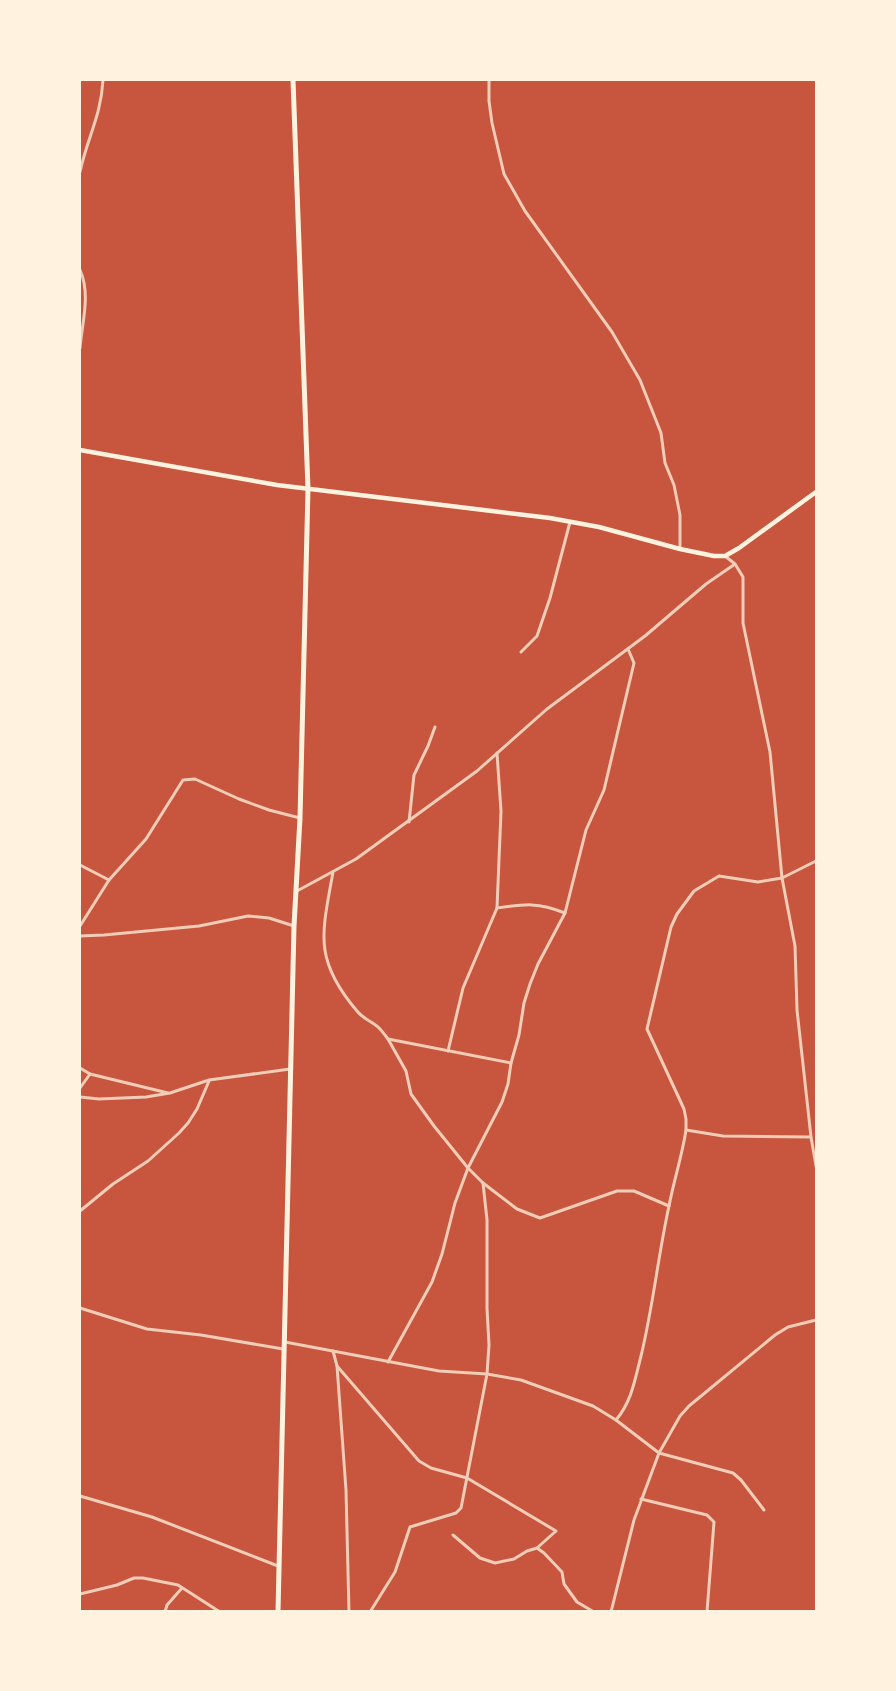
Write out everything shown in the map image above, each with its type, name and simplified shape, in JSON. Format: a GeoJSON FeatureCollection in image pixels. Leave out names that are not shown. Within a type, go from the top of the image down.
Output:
{"type":"FeatureCollection","features":[{"type":"Feature","properties":{"kind":"main road"},"geometry":{"type":"LineString","coordinates":[[278,1611],[294,926],[300,818],[308,489],[293,80]]}},
{"type":"Feature","properties":{"kind":"main road"},"geometry":{"type":"LineString","coordinates":[[80,450],[308,489],[482,509],[600,527],[707,556],[725,556],[816,492]]}},
{"type":"Feature","properties":{"kind":"street"},"geometry":{"type":"LineString","coordinates":[[80,172],[98,119],[103,80]]}},
{"type":"Feature","properties":{"kind":"street"},"geometry":{"type":"LineString","coordinates":[[489,80],[492,123],[504,174],[525,211],[612,332],[640,380],[662,433],[665,463],[674,485],[680,515],[680,549]]}},
{"type":"Feature","properties":{"kind":"street"},"geometry":{"type":"LineString","coordinates":[[80,270],[86,292],[80,348]]}},
{"type":"Feature","properties":{"kind":"street"},"geometry":{"type":"LineString","coordinates":[[521,652],[537,636],[550,598],[570,522]]}},
{"type":"Feature","properties":{"kind":"street"},"geometry":{"type":"LineString","coordinates":[[725,556],[735,564],[743,577],[743,623],[770,752],[782,878],[795,946],[797,1010],[816,1166]]}},
{"type":"Feature","properties":{"kind":"street"},"geometry":{"type":"LineString","coordinates":[[296,892],[333,872],[409,822],[477,771],[547,709],[628,649],[706,584],[735,564]]}},
{"type":"Feature","properties":{"kind":"street"},"geometry":{"type":"LineString","coordinates":[[388,1362],[432,1282],[468,1167],[502,1102],[530,984],[565,913],[586,830],[604,790],[610,769],[633,663],[628,649]]}},
{"type":"Feature","properties":{"kind":"street"},"geometry":{"type":"LineString","coordinates":[[409,822],[414,775],[435,727]]}},
{"type":"Feature","properties":{"kind":"street"},"geometry":{"type":"LineString","coordinates":[[448,1051],[463,988],[497,908],[501,811],[497,753]]}},
{"type":"Feature","properties":{"kind":"street"},"geometry":{"type":"LineString","coordinates":[[80,926],[109,880],[146,839],[183,780],[195,779],[238,799],[300,818]]}},
{"type":"Feature","properties":{"kind":"street"},"geometry":{"type":"LineString","coordinates":[[616,1420],[628,1402],[636,1379],[686,1130],[684,1109],[647,1029],[671,927],[685,901],[694,891],[719,876],[758,882],[782,878],[816,861]]}},
{"type":"Feature","properties":{"kind":"street"},"geometry":{"type":"LineString","coordinates":[[80,866],[109,880]]}},
{"type":"Feature","properties":{"kind":"street"},"geometry":{"type":"LineString","coordinates":[[333,872],[324,929],[324,950],[327,963],[357,1011],[381,1029],[406,1071],[411,1094],[434,1126],[483,1183],[518,1209],[540,1218],[617,1191],[634,1191],[669,1206]]}},
{"type":"Feature","properties":{"kind":"street"},"geometry":{"type":"LineString","coordinates":[[497,908],[544,904],[565,913]]}},
{"type":"Feature","properties":{"kind":"street"},"geometry":{"type":"LineString","coordinates":[[80,936],[104,936],[199,926],[248,916],[269,918],[294,926]]}},
{"type":"Feature","properties":{"kind":"street"},"geometry":{"type":"LineString","coordinates":[[387,1039],[511,1063]]}},
{"type":"Feature","properties":{"kind":"street"},"geometry":{"type":"LineString","coordinates":[[80,1068],[90,1074],[170,1094]]}},
{"type":"Feature","properties":{"kind":"street"},"geometry":{"type":"LineString","coordinates":[[80,1097],[119,1099],[170,1094],[209,1080],[291,1069]]}},
{"type":"Feature","properties":{"kind":"street"},"geometry":{"type":"LineString","coordinates":[[80,1088],[90,1074]]}},
{"type":"Feature","properties":{"kind":"street"},"geometry":{"type":"LineString","coordinates":[[80,1211],[122,1177],[148,1161],[184,1128],[197,1108],[209,1080]]}},
{"type":"Feature","properties":{"kind":"street"},"geometry":{"type":"LineString","coordinates":[[686,1130],[723,1136],[811,1137]]}},
{"type":"Feature","properties":{"kind":"street"},"geometry":{"type":"LineString","coordinates":[[370,1611],[395,1572],[410,1527],[459,1511],[487,1374],[489,1345],[487,1220],[483,1183]]}},
{"type":"Feature","properties":{"kind":"street"},"geometry":{"type":"LineString","coordinates":[[80,1308],[147,1329],[201,1335],[285,1349]]}},
{"type":"Feature","properties":{"kind":"street"},"geometry":{"type":"LineString","coordinates":[[611,1611],[641,1499],[659,1453],[680,1416],[775,1335],[788,1327],[816,1320]]}},
{"type":"Feature","properties":{"kind":"street"},"geometry":{"type":"LineString","coordinates":[[285,1342],[439,1371],[487,1374],[521,1380],[547,1388],[607,1412],[659,1453],[733,1473],[764,1510]]}},
{"type":"Feature","properties":{"kind":"street"},"geometry":{"type":"LineString","coordinates":[[333,1351],[337,1366],[346,1490],[349,1611]]}},
{"type":"Feature","properties":{"kind":"street"},"geometry":{"type":"LineString","coordinates":[[337,1366],[419,1461],[431,1468],[467,1478],[556,1531],[537,1548],[514,1559],[495,1563],[480,1558],[453,1535]]}},
{"type":"Feature","properties":{"kind":"street"},"geometry":{"type":"LineString","coordinates":[[80,1497],[152,1517],[279,1566]]}},
{"type":"Feature","properties":{"kind":"street"},"geometry":{"type":"LineString","coordinates":[[641,1499],[712,1518],[715,1528],[707,1611]]}},
{"type":"Feature","properties":{"kind":"street"},"geometry":{"type":"LineString","coordinates":[[537,1548],[562,1572],[564,1584],[577,1602],[594,1611]]}},
{"type":"Feature","properties":{"kind":"street"},"geometry":{"type":"LineString","coordinates":[[80,1594],[117,1585],[134,1578],[143,1578],[174,1584],[220,1611]]}},
{"type":"Feature","properties":{"kind":"street"},"geometry":{"type":"LineString","coordinates":[[165,1611],[167,1605],[182,1588]]}}]}
